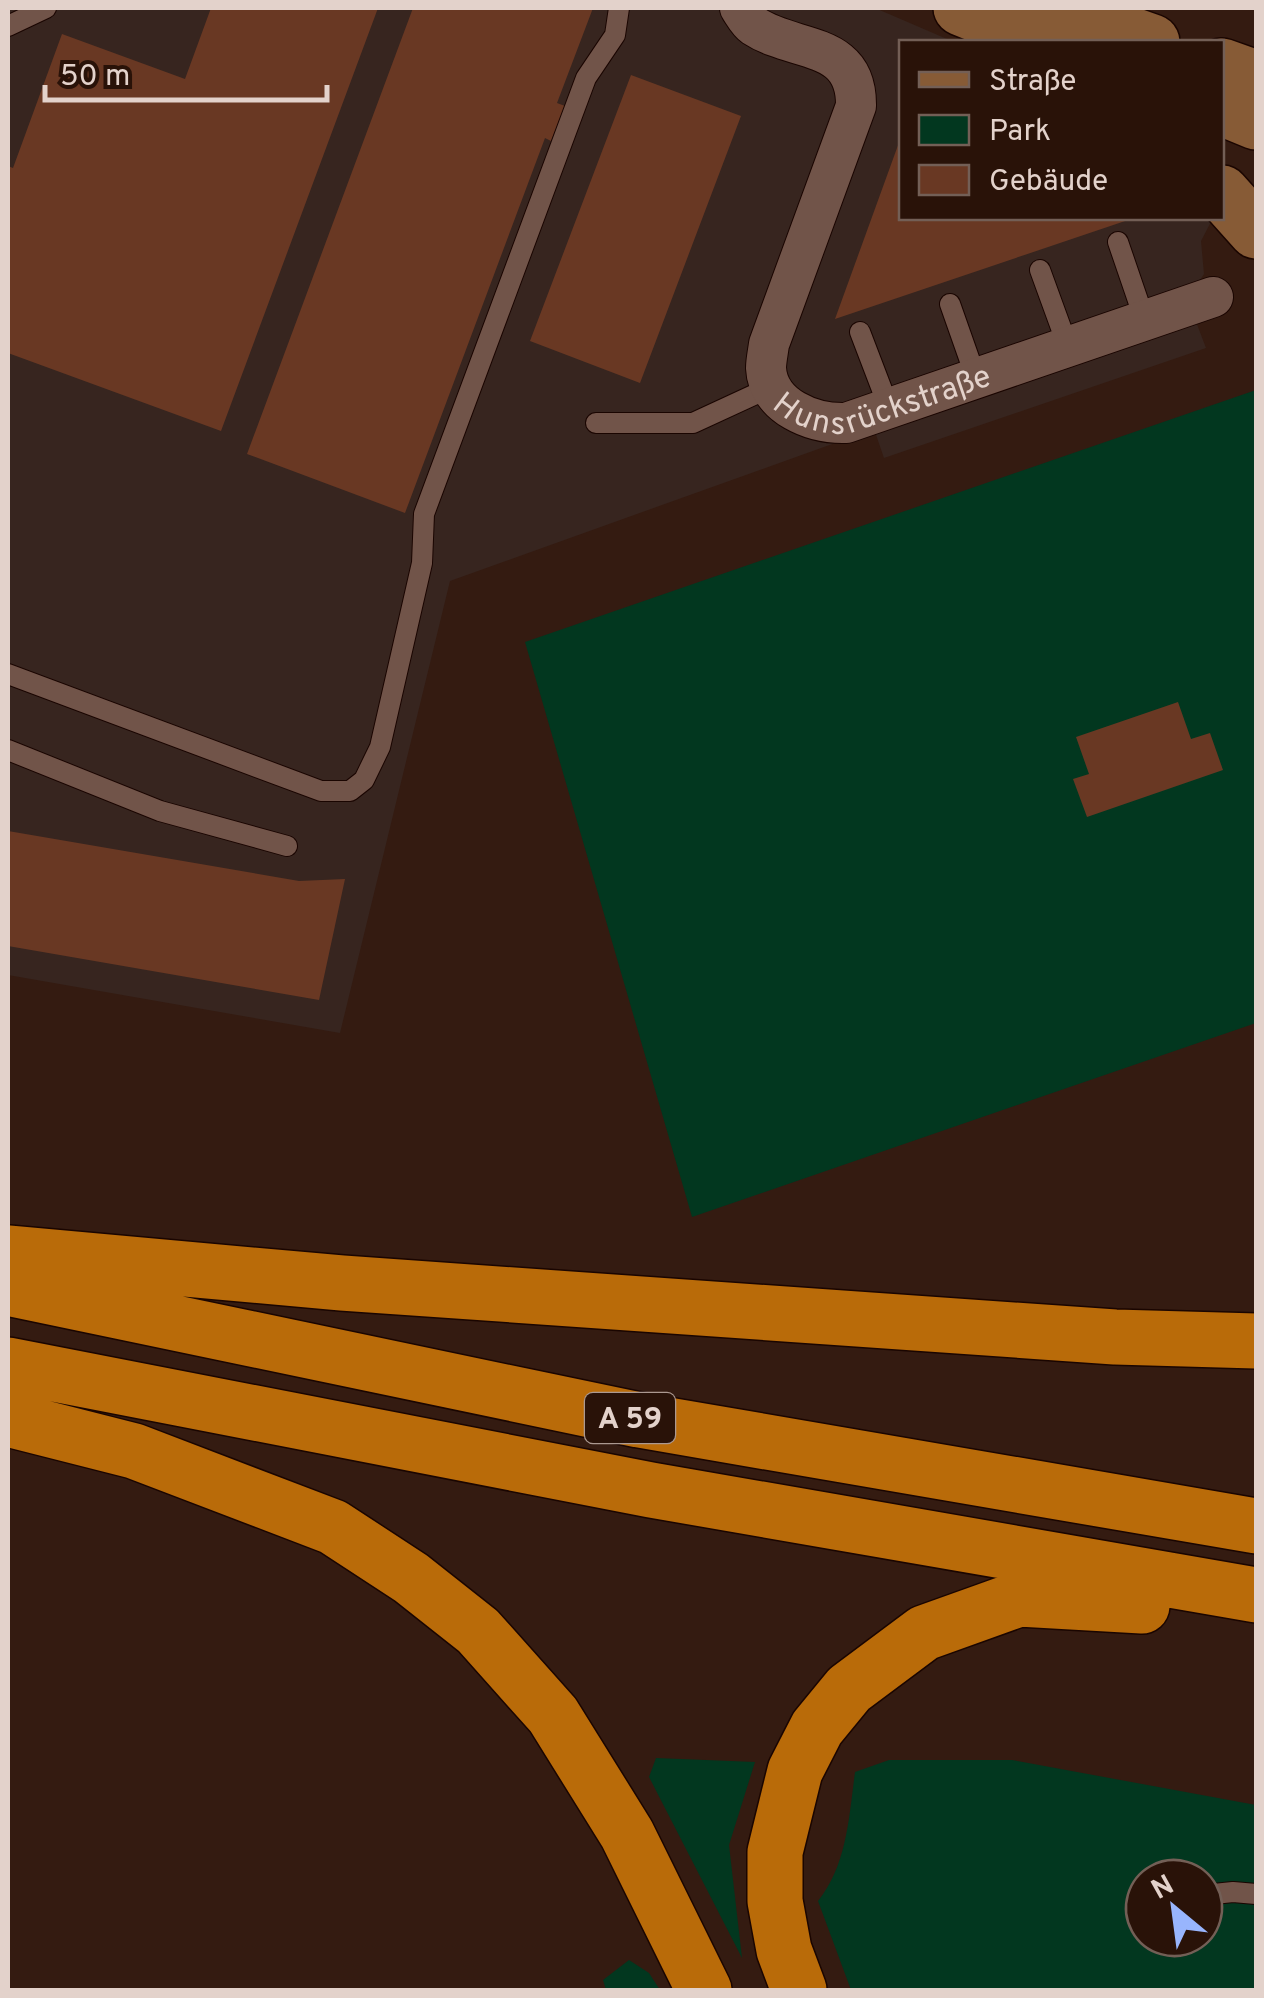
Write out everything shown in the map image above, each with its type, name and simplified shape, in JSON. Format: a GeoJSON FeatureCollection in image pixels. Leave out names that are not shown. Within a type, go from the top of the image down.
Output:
{"type":"FeatureCollection","features":[{"type":"Feature","properties":{"kind":"highway"},"geometry":{"type":"LineString","coordinates":[[8,1253],[342,1283],[1115,1337],[1256,1341]]}},
{"type":"Feature","properties":{"kind":"highway","name":"A 59"},"geometry":{"type":"LineString","coordinates":[[8,1288],[639,1420],[1256,1526]]}},
{"type":"Feature","properties":{"kind":"highway"},"geometry":{"type":"LineString","coordinates":[[1115,1337],[1256,1354]]}},
{"type":"Feature","properties":{"kind":"highway","name":"A 59"},"geometry":{"type":"LineString","coordinates":[[8,1366],[651,1490],[1256,1595]]}},
{"type":"Feature","properties":{"kind":"highway"},"geometry":{"type":"LineString","coordinates":[[8,1419],[134,1451],[333,1527],[411,1578],[478,1631],[552,1715],[626,1834],[704,1990]]}},
{"type":"Feature","properties":{"kind":"highway"},"geometry":{"type":"LineString","coordinates":[[799,1990],[784,1950],[775,1901],[775,1852],[795,1771],[817,1728],[848,1689],[924,1633],[1020,1599],[1256,1616]]}},
{"type":"Feature","properties":{"kind":"main road"},"geometry":{"type":"LineString","coordinates":[[961,8],[1015,40]]}},
{"type":"Feature","properties":{"kind":"main road"},"geometry":{"type":"LineString","coordinates":[[961,8],[1040,40]]}},
{"type":"Feature","properties":{"kind":"main road"},"geometry":{"type":"LineString","coordinates":[[1030,8],[1104,25],[1146,40]]}},
{"type":"Feature","properties":{"kind":"main road"},"geometry":{"type":"LineString","coordinates":[[1224,67],[1256,78]]}},
{"type":"Feature","properties":{"kind":"main road"},"geometry":{"type":"LineString","coordinates":[[1224,109],[1256,122]]}},
{"type":"Feature","properties":{"kind":"main road"},"geometry":{"type":"LineString","coordinates":[[1224,195],[1256,231]]}},
{"type":"Feature","properties":{"kind":"street","name":"Hunsrückstraße"},"geometry":{"type":"LineString","coordinates":[[740,8],[752,25],[829,54],[853,76],[856,90],[856,106],[770,344],[766,368],[771,387],[796,412],[814,421],[846,423],[1214,297]]}},
{"type":"Feature","properties":{"kind":"lane"},"geometry":{"type":"LineString","coordinates":[[8,26],[46,8]]}},
{"type":"Feature","properties":{"kind":"lane"},"geometry":{"type":"LineString","coordinates":[[8,674],[321,791],[350,790],[364,780],[380,747],[422,562],[424,514],[586,78],[615,34],[618,8]]}},
{"type":"Feature","properties":{"kind":"lane"},"geometry":{"type":"LineString","coordinates":[[1118,242],[1145,321]]}},
{"type":"Feature","properties":{"kind":"lane"},"geometry":{"type":"LineString","coordinates":[[1040,270],[1068,347]]}},
{"type":"Feature","properties":{"kind":"lane"},"geometry":{"type":"LineString","coordinates":[[950,304],[976,378]]}},
{"type":"Feature","properties":{"kind":"lane"},"geometry":{"type":"LineString","coordinates":[[860,332],[889,408]]}},
{"type":"Feature","properties":{"kind":"lane"},"geometry":{"type":"LineString","coordinates":[[596,423],[693,423],[771,387]]}},
{"type":"Feature","properties":{"kind":"lane"},"geometry":{"type":"LineString","coordinates":[[8,750],[160,811],[287,846]]}},
{"type":"Feature","properties":{"kind":"lane"},"geometry":{"type":"LineString","coordinates":[[1224,1893],[1256,1894]]}},
{"type":"Feature","properties":{"kind":"shaded area"},"geometry":{"type":"Polygon","coordinates":[[[8,8],[875,8],[949,40],[899,40],[899,220],[1212,220],[1201,241],[1204,274],[1198,283],[1195,319],[1206,348],[884,458],[874,429],[450,581],[340,1033],[8,975],[8,8]]]}},
{"type":"Feature","properties":{"kind":"green space"},"geometry":{"type":"Polygon","coordinates":[[[1256,390],[1256,1023],[692,1217],[525,642],[1256,390]]]}},
{"type":"Feature","properties":{"kind":"green space"},"geometry":{"type":"Polygon","coordinates":[[[656,1758],[755,1762],[729,1845],[742,1958],[649,1777],[656,1758]]]}},
{"type":"Feature","properties":{"kind":"green space"},"geometry":{"type":"Polygon","coordinates":[[[889,1760],[1012,1760],[1256,1805],[1256,1990],[851,1990],[818,1901],[835,1872],[848,1823],[855,1772],[889,1760]]]}},
{"type":"Feature","properties":{"kind":"green space"},"geometry":{"type":"Polygon","coordinates":[[[629,1960],[649,1973],[660,1990],[606,1990],[603,1980],[629,1960]]]}},
{"type":"Feature","properties":{"kind":"building"},"geometry":{"type":"Polygon","coordinates":[[[211,8],[378,8],[221,431],[8,353],[8,166],[13,168],[62,34],[185,79],[211,8]]]}},
{"type":"Feature","properties":{"kind":"building"},"geometry":{"type":"Polygon","coordinates":[[[413,8],[593,8],[557,103],[565,106],[551,141],[545,138],[405,513],[247,454],[413,8]]]}},
{"type":"Feature","properties":{"kind":"building"},"geometry":{"type":"Polygon","coordinates":[[[631,75],[741,116],[640,383],[530,341],[631,75]]]}},
{"type":"Feature","properties":{"kind":"building"},"geometry":{"type":"Polygon","coordinates":[[[899,143],[899,220],[1128,220],[835,319],[899,143]]]}},
{"type":"Feature","properties":{"kind":"building"},"geometry":{"type":"Polygon","coordinates":[[[1178,702],[1191,739],[1210,733],[1223,770],[1087,817],[1073,779],[1089,774],[1076,737],[1178,702]]]}},
{"type":"Feature","properties":{"kind":"building"},"geometry":{"type":"Polygon","coordinates":[[[8,831],[299,881],[345,879],[319,1000],[8,946],[8,831]]]}}]}
